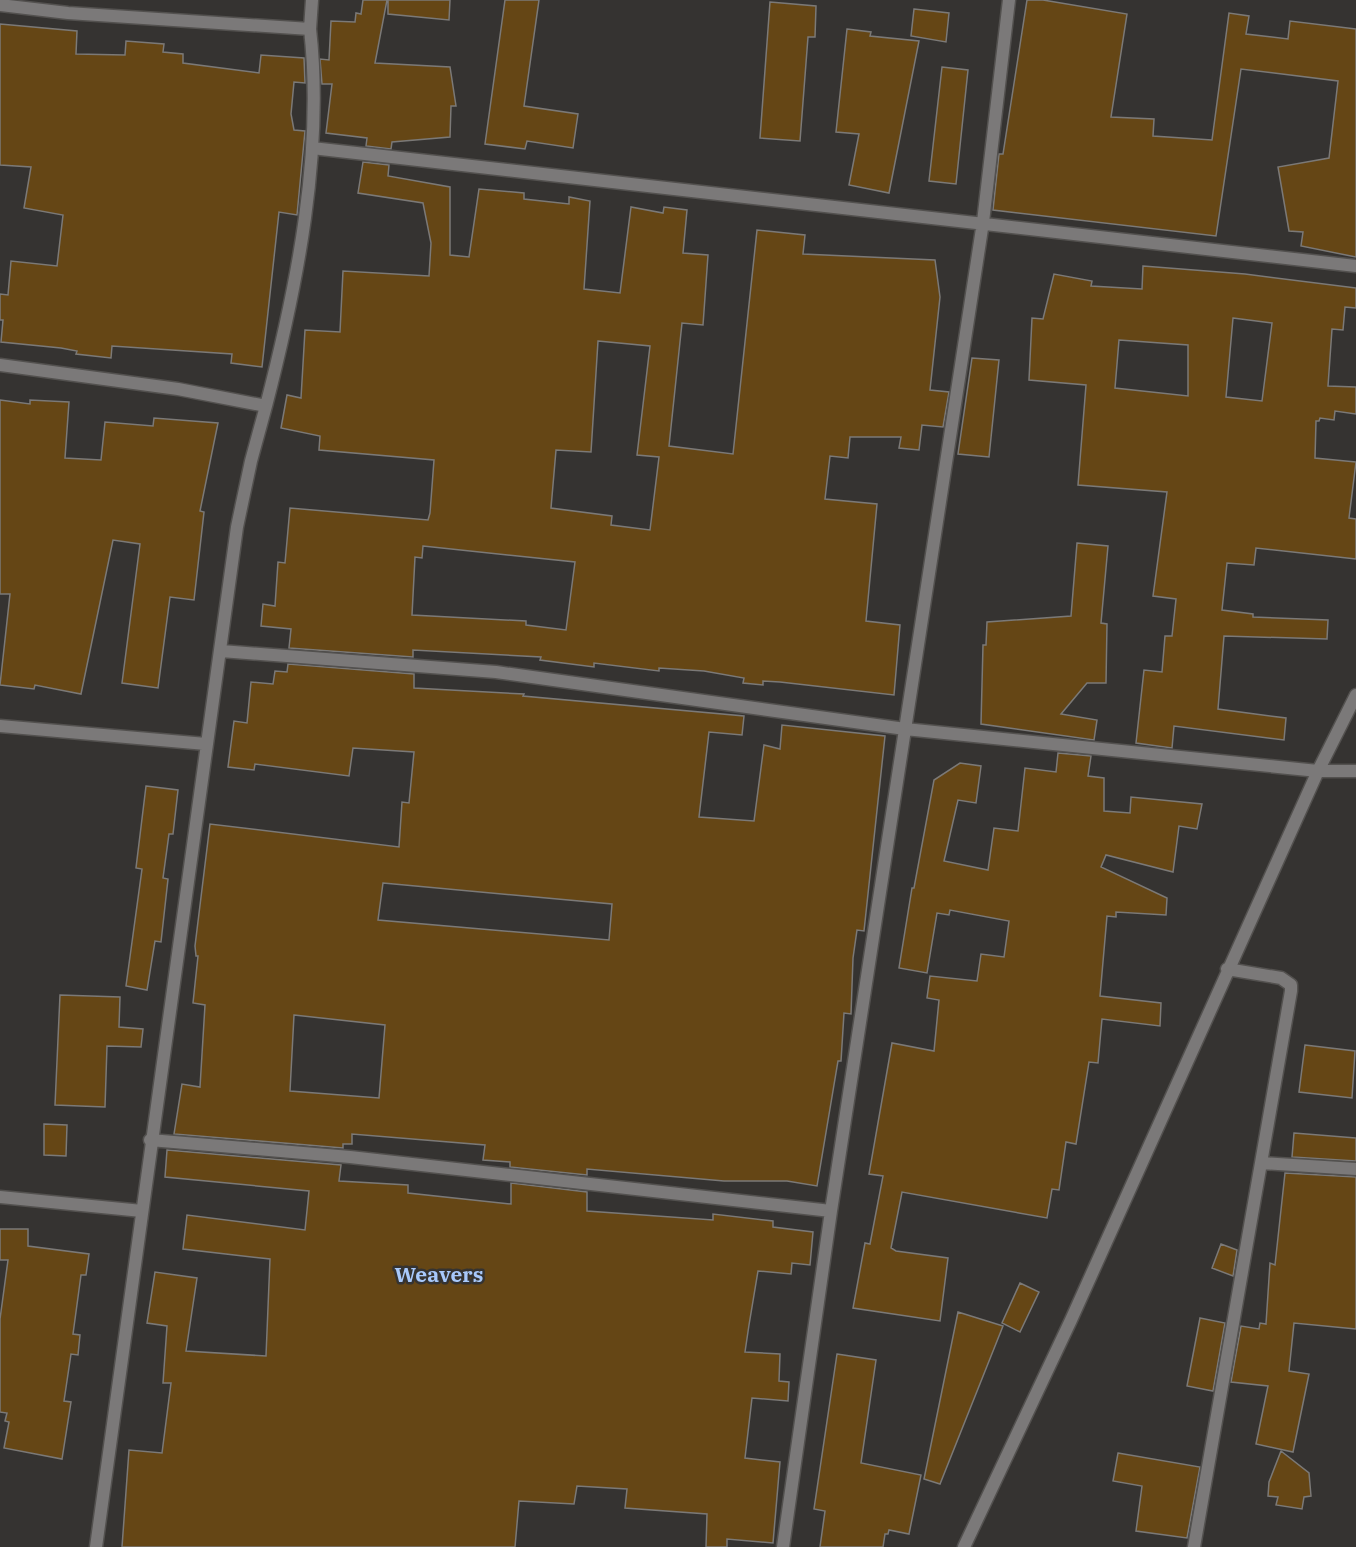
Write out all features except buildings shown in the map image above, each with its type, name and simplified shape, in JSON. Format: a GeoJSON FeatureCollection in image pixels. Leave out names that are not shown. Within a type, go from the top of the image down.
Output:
{"type":"FeatureCollection","features":[{"type":"Feature","properties":{"kind":"street"},"geometry":{"type":"LineString","coordinates":[[96,1547],[150,1140],[237,527],[296,272],[312,148],[314,62],[310,29],[312,0]]}},
{"type":"Feature","properties":{"kind":"street"},"geometry":{"type":"LineString","coordinates":[[783,1547],[831,1211],[983,222],[1009,0]]}},
{"type":"Feature","properties":{"kind":"street"},"geometry":{"type":"LineString","coordinates":[[0,5],[79,14],[310,29]]}},
{"type":"Feature","properties":{"kind":"street"},"geometry":{"type":"LineString","coordinates":[[312,148],[983,222],[1356,266]]}},
{"type":"Feature","properties":{"kind":"street"},"geometry":{"type":"LineString","coordinates":[[0,364],[178,389],[266,406]]}},
{"type":"Feature","properties":{"kind":"street"},"geometry":{"type":"LineString","coordinates":[[221,651],[496,672],[905,729],[1318,771],[1356,771]]}},
{"type":"Feature","properties":{"kind":"street"},"geometry":{"type":"LineString","coordinates":[[964,1547],[1071,1320],[1318,771],[1356,695]]}},
{"type":"Feature","properties":{"kind":"street"},"geometry":{"type":"LineString","coordinates":[[0,726],[206,744]]}},
{"type":"Feature","properties":{"kind":"street"},"geometry":{"type":"LineString","coordinates":[[1194,1547],[1291,985],[1281,978],[1227,969]]}},
{"type":"Feature","properties":{"kind":"street"},"geometry":{"type":"LineString","coordinates":[[150,1140],[350,1157],[831,1211]]}},
{"type":"Feature","properties":{"kind":"street"},"geometry":{"type":"LineString","coordinates":[[1262,1163],[1356,1169]]}},
{"type":"Feature","properties":{"kind":"street"},"geometry":{"type":"LineString","coordinates":[[0,1197],[142,1211]]}},
{"type":"Feature","properties":{"kind":"district","name":"Weavers"},"geometry":{"type":"Point","coordinates":[439,1274]}}]}
